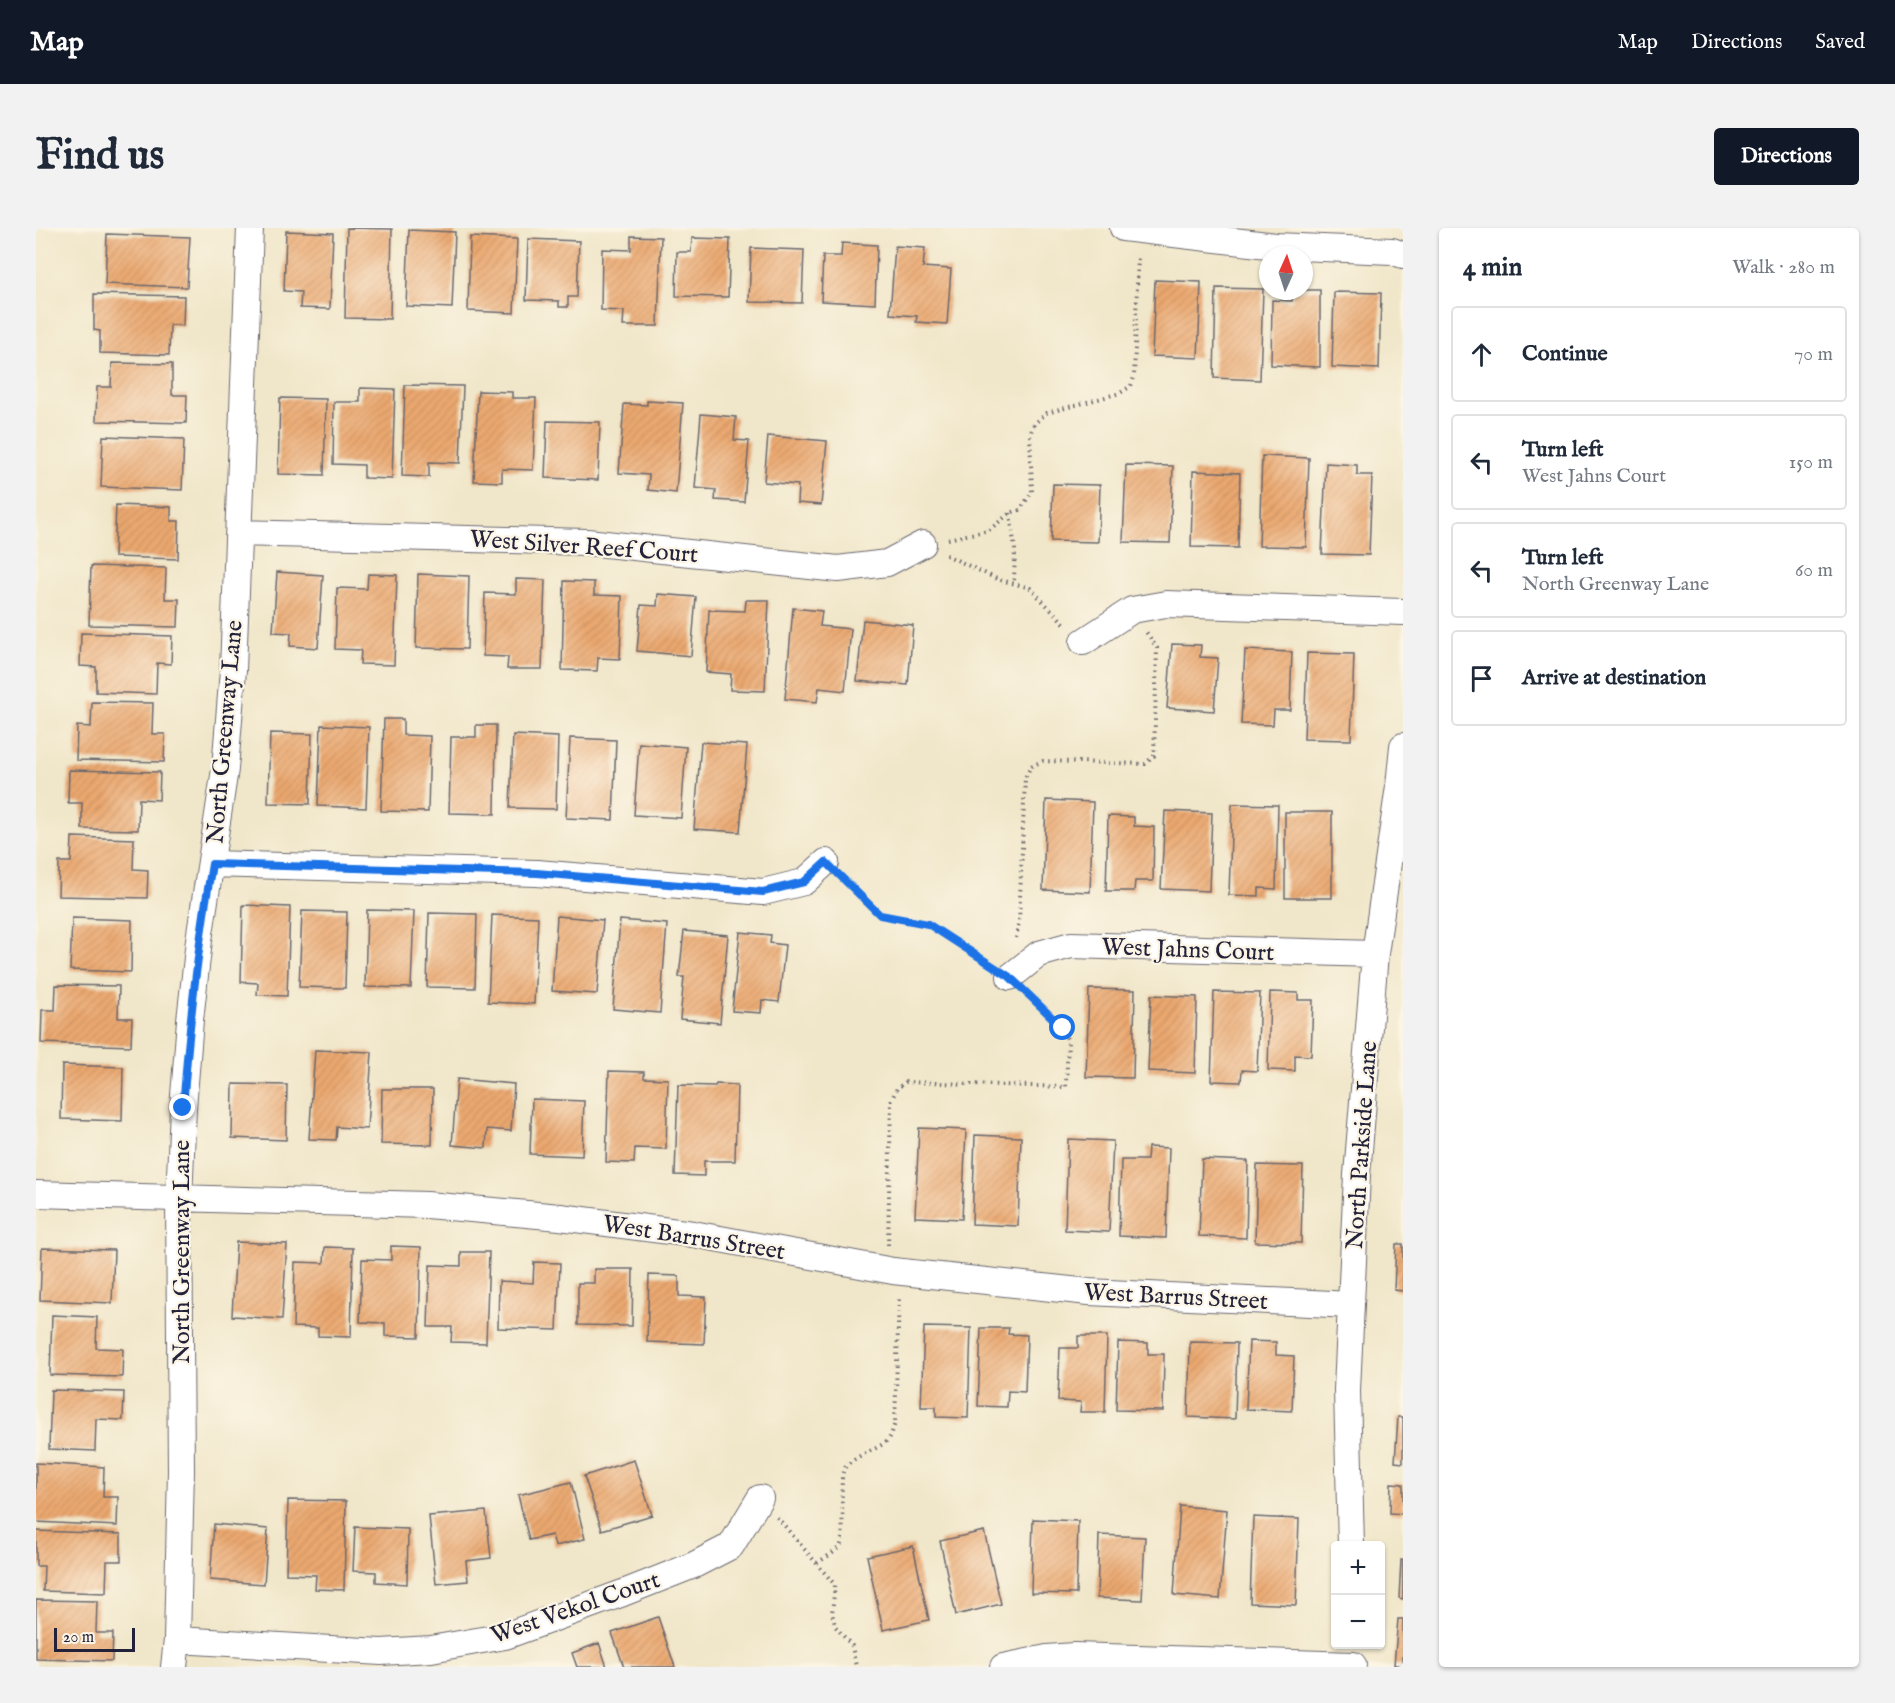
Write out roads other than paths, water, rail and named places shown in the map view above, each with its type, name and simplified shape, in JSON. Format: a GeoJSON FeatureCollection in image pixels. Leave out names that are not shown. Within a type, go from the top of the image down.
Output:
{"type":"FeatureCollection","features":[{"type":"Feature","properties":{"kind":"street","name":"North Greenway Lane"},"geometry":{"type":"LineString","coordinates":[[174,1667],[177,1640],[181,1472],[179,1198],[190,1020],[199,940],[212,864],[227,747],[233,670],[250,228]]}},
{"type":"Feature","properties":{"kind":"street"},"geometry":{"type":"LineString","coordinates":[[1131,229],[1276,246],[1392,251],[1403,255]]}},
{"type":"Feature","properties":{"kind":"street","name":"West Silver Reef Court"},"geometry":{"type":"LineString","coordinates":[[239,533],[586,542],[838,569],[887,563],[923,544]]}},
{"type":"Feature","properties":{"kind":"street"},"geometry":{"type":"LineString","coordinates":[[1083,642],[1132,610],[1166,604],[1403,612]]}},
{"type":"Feature","properties":{"kind":"street","name":"North Parkside Lane"},"geometry":{"type":"LineString","coordinates":[[1351,1541],[1347,1390],[1357,1175],[1376,954],[1403,746]]}},
{"type":"Feature","properties":{"kind":"street"},"geometry":{"type":"LineString","coordinates":[[212,864],[537,873],[763,892],[804,882],[826,862]]}},
{"type":"Feature","properties":{"kind":"street","name":"West Jahns Court"},"geometry":{"type":"LineString","coordinates":[[1010,977],[1039,954],[1071,945],[1376,954]]}},
{"type":"Feature","properties":{"kind":"street","name":"West Barrus Street"},"geometry":{"type":"LineString","coordinates":[[36,1194],[427,1205],[560,1216],[693,1234],[893,1271],[1089,1292],[1351,1305]]}},
{"type":"Feature","properties":{"kind":"street","name":"West Vekol Court"},"geometry":{"type":"LineString","coordinates":[[177,1640],[381,1652],[431,1649],[505,1636],[633,1589],[694,1565],[722,1551],[731,1546],[760,1498]]}},
{"type":"Feature","properties":{"kind":"street"},"geometry":{"type":"LineString","coordinates":[[1003,1667],[1047,1658],[1074,1656],[1353,1659]]}}]}
